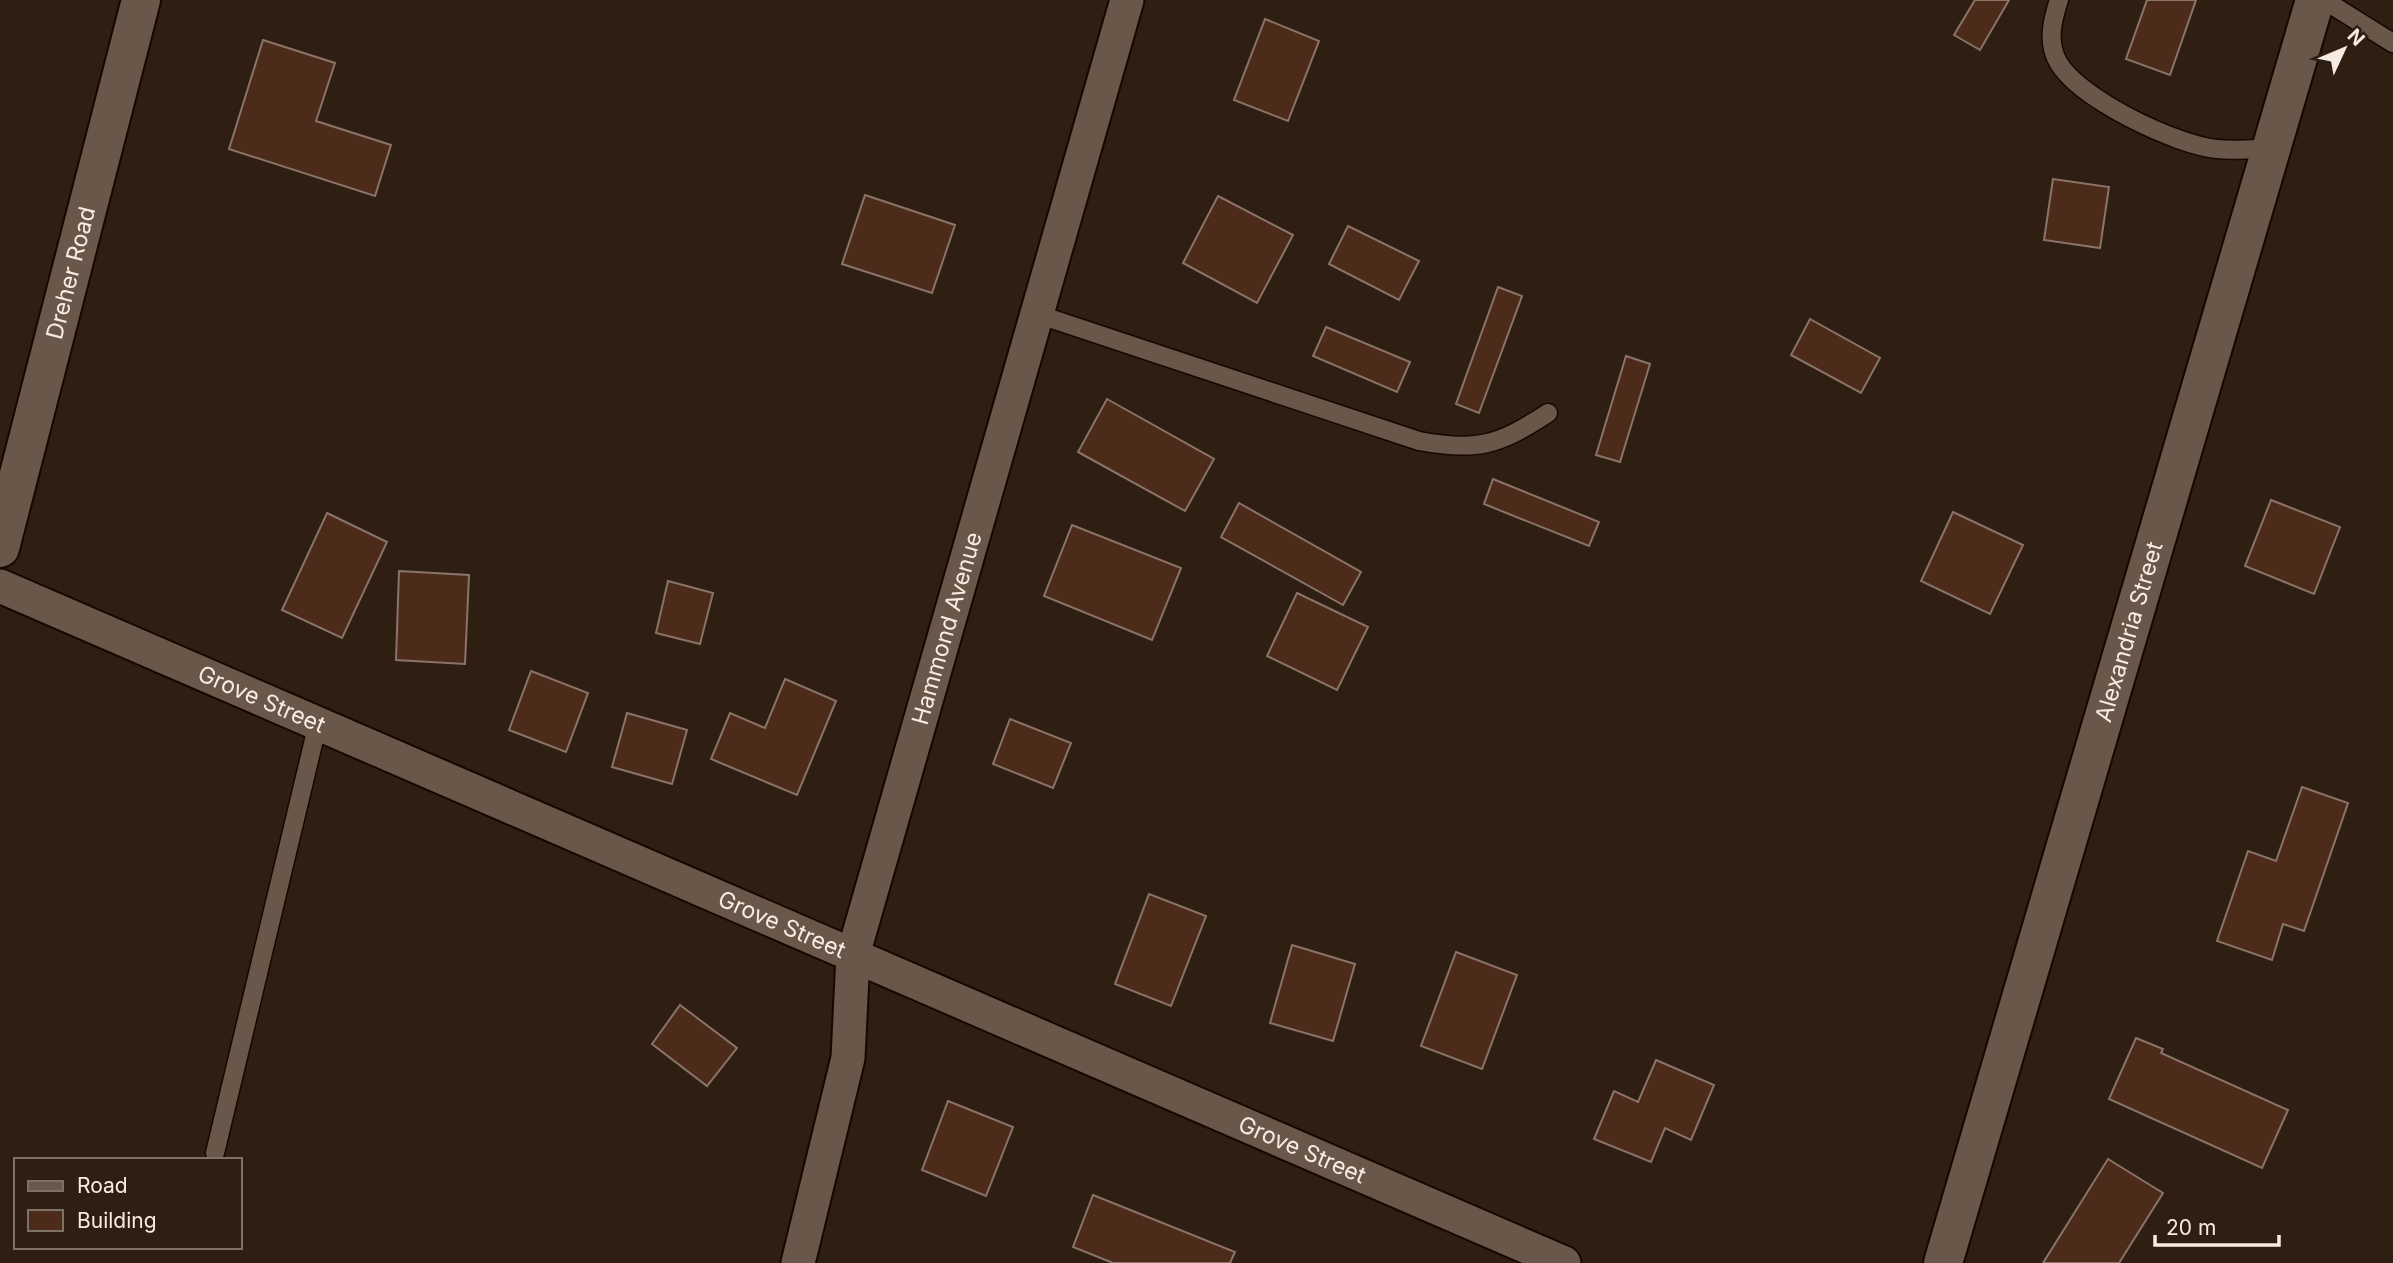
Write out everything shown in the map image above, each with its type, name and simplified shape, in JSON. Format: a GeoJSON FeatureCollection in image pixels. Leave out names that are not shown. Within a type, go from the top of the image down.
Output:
{"type":"FeatureCollection","features":[{"type":"Feature","properties":{"kind":"street","name":"Dreher Road"},"geometry":{"type":"LineString","coordinates":[[0,548],[141,0]]}},
{"type":"Feature","properties":{"kind":"street","name":"Hammond Avenue"},"geometry":{"type":"LineString","coordinates":[[798,1263],[848,1058],[853,955],[1128,0]]}},
{"type":"Feature","properties":{"kind":"street","name":"Alexandria Street"},"geometry":{"type":"LineString","coordinates":[[1943,1263],[2315,0]]}},
{"type":"Feature","properties":{"kind":"street","name":"Grove Street"},"geometry":{"type":"LineString","coordinates":[[0,586],[1564,1263]]}},
{"type":"Feature","properties":{"kind":"lane"},"geometry":{"type":"LineString","coordinates":[[2059,0],[2050,28],[2059,62],[2091,96],[2148,127],[2215,149],[2271,148]]}},
{"type":"Feature","properties":{"kind":"lane"},"geometry":{"type":"LineString","coordinates":[[2324,0],[2393,43]]}},
{"type":"Feature","properties":{"kind":"lane"},"geometry":{"type":"LineString","coordinates":[[1037,314],[1419,441],[1465,448],[1518,432],[1548,413]]}},
{"type":"Feature","properties":{"kind":"lane"},"geometry":{"type":"LineString","coordinates":[[215,1153],[317,723]]}},
{"type":"Feature","properties":{"kind":"building"},"geometry":{"type":"Polygon","coordinates":[[[1975,0],[2009,0],[1980,50],[1954,35],[1975,0]]]}},
{"type":"Feature","properties":{"kind":"building"},"geometry":{"type":"Polygon","coordinates":[[[2147,0],[2196,0],[2170,75],[2126,59],[2147,0]]]}},
{"type":"Feature","properties":{"kind":"building"},"geometry":{"type":"Polygon","coordinates":[[[1265,19],[1319,41],[1288,121],[1234,100],[1265,19]]]}},
{"type":"Feature","properties":{"kind":"building"},"geometry":{"type":"Polygon","coordinates":[[[263,40],[335,63],[316,121],[391,145],[375,196],[229,149],[263,40]]]}},
{"type":"Feature","properties":{"kind":"building"},"geometry":{"type":"Polygon","coordinates":[[[2053,179],[2109,187],[2100,248],[2044,240],[2053,179]]]}},
{"type":"Feature","properties":{"kind":"building"},"geometry":{"type":"Polygon","coordinates":[[[865,195],[955,225],[932,293],[842,264],[865,195]]]}},
{"type":"Feature","properties":{"kind":"building"},"geometry":{"type":"Polygon","coordinates":[[[1218,196],[1293,235],[1257,303],[1183,263],[1218,196]]]}},
{"type":"Feature","properties":{"kind":"building"},"geometry":{"type":"Polygon","coordinates":[[[1348,226],[1419,261],[1399,300],[1329,264],[1348,226]]]}},
{"type":"Feature","properties":{"kind":"building"},"geometry":{"type":"Polygon","coordinates":[[[1498,287],[1522,296],[1479,413],[1456,404],[1498,287]]]}},
{"type":"Feature","properties":{"kind":"building"},"geometry":{"type":"Polygon","coordinates":[[[1810,319],[1880,358],[1861,393],[1791,355],[1810,319]]]}},
{"type":"Feature","properties":{"kind":"building"},"geometry":{"type":"Polygon","coordinates":[[[1326,327],[1410,362],[1397,392],[1313,356],[1326,327]]]}},
{"type":"Feature","properties":{"kind":"building"},"geometry":{"type":"Polygon","coordinates":[[[1626,356],[1650,364],[1620,462],[1596,455],[1626,356]]]}},
{"type":"Feature","properties":{"kind":"building"},"geometry":{"type":"Polygon","coordinates":[[[1107,399],[1214,459],[1185,511],[1078,452],[1107,399]]]}},
{"type":"Feature","properties":{"kind":"building"},"geometry":{"type":"Polygon","coordinates":[[[1493,479],[1599,522],[1589,546],[1484,504],[1493,479]]]}},
{"type":"Feature","properties":{"kind":"building"},"geometry":{"type":"Polygon","coordinates":[[[2271,500],[2340,527],[2314,594],[2245,566],[2271,500]]]}},
{"type":"Feature","properties":{"kind":"building"},"geometry":{"type":"Polygon","coordinates":[[[1239,503],[1361,572],[1343,605],[1221,537],[1239,503]]]}},
{"type":"Feature","properties":{"kind":"building"},"geometry":{"type":"Polygon","coordinates":[[[1953,512],[2023,545],[1990,614],[1921,581],[1953,512]]]}},
{"type":"Feature","properties":{"kind":"building"},"geometry":{"type":"Polygon","coordinates":[[[327,513],[387,542],[342,638],[282,610],[327,513]]]}},
{"type":"Feature","properties":{"kind":"building"},"geometry":{"type":"Polygon","coordinates":[[[1072,525],[1181,568],[1152,640],[1044,596],[1072,525]]]}},
{"type":"Feature","properties":{"kind":"building"},"geometry":{"type":"Polygon","coordinates":[[[399,571],[469,575],[465,664],[396,660],[399,571]]]}},
{"type":"Feature","properties":{"kind":"building"},"geometry":{"type":"Polygon","coordinates":[[[668,581],[713,593],[700,644],[656,633],[668,581]]]}},
{"type":"Feature","properties":{"kind":"building"},"geometry":{"type":"Polygon","coordinates":[[[1297,593],[1368,627],[1337,690],[1267,656],[1297,593]]]}},
{"type":"Feature","properties":{"kind":"building"},"geometry":{"type":"Polygon","coordinates":[[[531,671],[588,693],[566,752],[509,730],[531,671]]]}},
{"type":"Feature","properties":{"kind":"building"},"geometry":{"type":"Polygon","coordinates":[[[785,679],[836,701],[797,795],[711,759],[730,713],[765,728],[785,679]]]}},
{"type":"Feature","properties":{"kind":"building"},"geometry":{"type":"Polygon","coordinates":[[[627,713],[687,730],[672,784],[612,767],[627,713]]]}},
{"type":"Feature","properties":{"kind":"building"},"geometry":{"type":"Polygon","coordinates":[[[1010,719],[1071,743],[1053,788],[993,764],[1010,719]]]}},
{"type":"Feature","properties":{"kind":"building"},"geometry":{"type":"Polygon","coordinates":[[[2302,787],[2348,803],[2304,931],[2283,924],[2272,960],[2217,941],[2248,851],[2276,861],[2302,787]]]}},
{"type":"Feature","properties":{"kind":"building"},"geometry":{"type":"Polygon","coordinates":[[[1149,894],[1206,916],[1171,1006],[1115,984],[1149,894]]]}},
{"type":"Feature","properties":{"kind":"building"},"geometry":{"type":"Polygon","coordinates":[[[1292,945],[1355,964],[1333,1041],[1270,1023],[1292,945]]]}},
{"type":"Feature","properties":{"kind":"building"},"geometry":{"type":"Polygon","coordinates":[[[1456,952],[1517,975],[1482,1069],[1421,1046],[1456,952]]]}},
{"type":"Feature","properties":{"kind":"building"},"geometry":{"type":"Polygon","coordinates":[[[680,1005],[737,1048],[707,1086],[652,1044],[680,1005]]]}},
{"type":"Feature","properties":{"kind":"building"},"geometry":{"type":"Polygon","coordinates":[[[2136,1038],[2163,1049],[2161,1053],[2288,1110],[2262,1168],[2109,1099],[2136,1038]]]}},
{"type":"Feature","properties":{"kind":"building"},"geometry":{"type":"Polygon","coordinates":[[[1656,1060],[1714,1085],[1691,1140],[1665,1128],[1651,1162],[1594,1139],[1614,1091],[1638,1102],[1656,1060]]]}},
{"type":"Feature","properties":{"kind":"building"},"geometry":{"type":"Polygon","coordinates":[[[948,1101],[1013,1127],[986,1196],[922,1170],[948,1101]]]}},
{"type":"Feature","properties":{"kind":"building"},"geometry":{"type":"Polygon","coordinates":[[[2108,1159],[2163,1193],[2119,1263],[2043,1263],[2108,1159]]]}},
{"type":"Feature","properties":{"kind":"building"},"geometry":{"type":"Polygon","coordinates":[[[1093,1195],[1235,1252],[1230,1263],[1113,1263],[1073,1247],[1093,1195]]]}}]}
